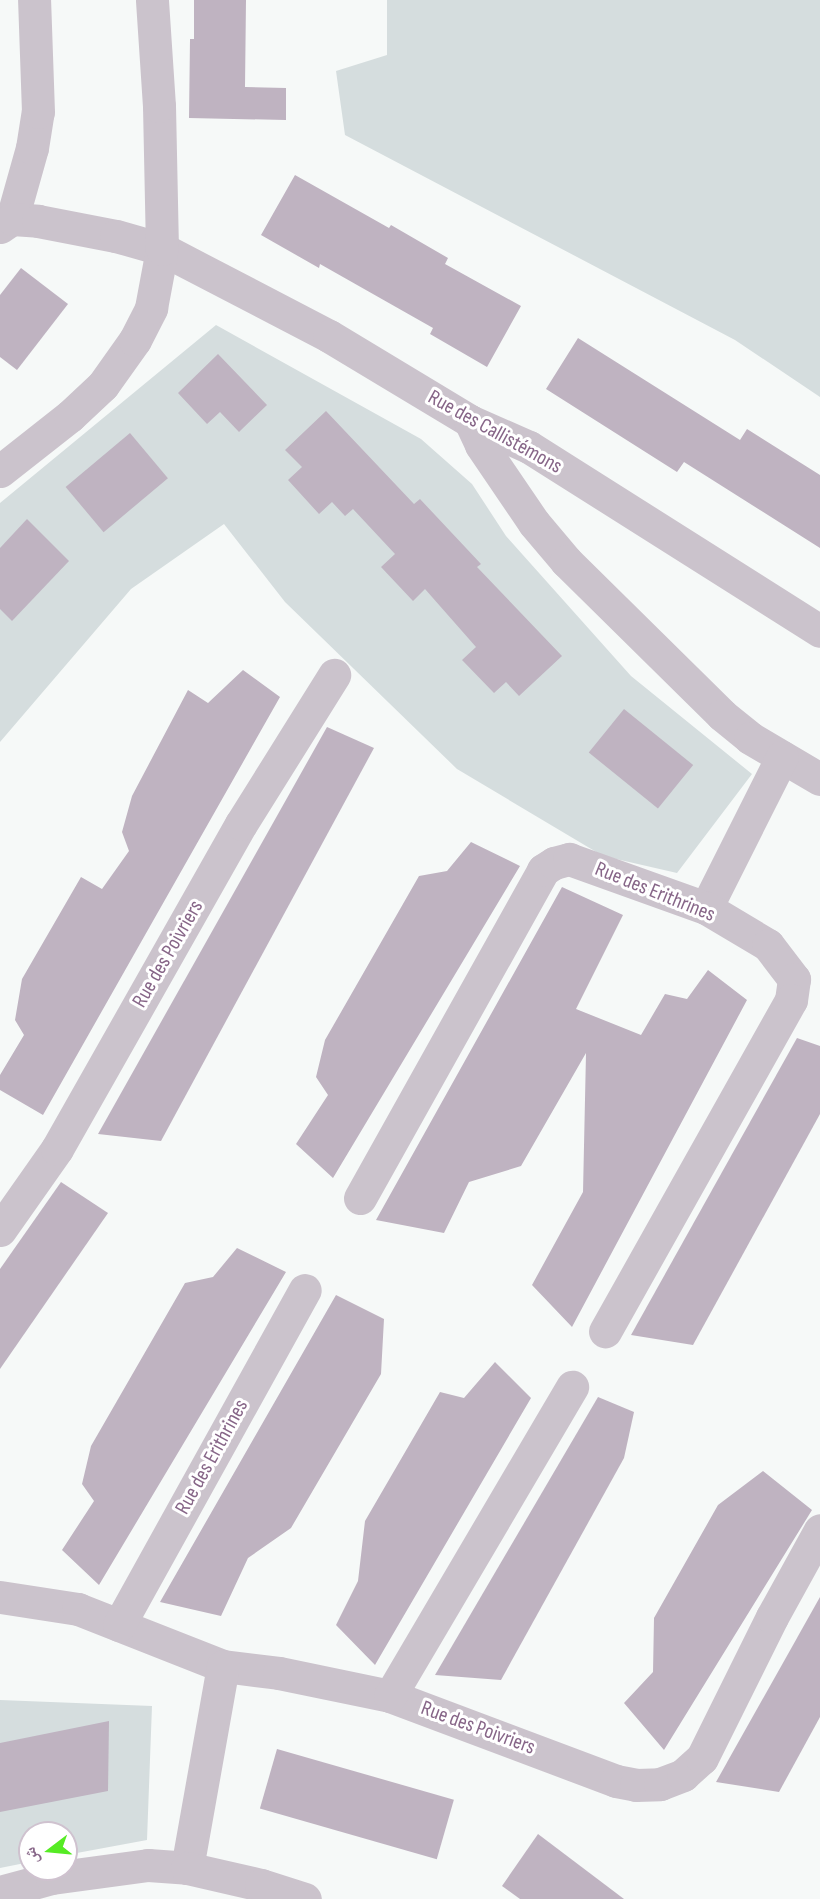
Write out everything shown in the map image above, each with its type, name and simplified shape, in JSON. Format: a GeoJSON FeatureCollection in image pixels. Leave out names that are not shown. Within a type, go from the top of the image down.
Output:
{"type":"FeatureCollection","features":[{"type":"Feature","properties":{"kind":"street","name":"Rue des Callistémons"},"geometry":{"type":"LineString","coordinates":[[34,0],[38,112],[32,148],[6,223],[66,226],[162,249],[329,336],[470,421],[529,447],[820,631]]}},
{"type":"Feature","properties":{"kind":"street"},"geometry":{"type":"LineString","coordinates":[[0,471],[70,416],[103,385],[151,308],[162,249],[159,106],[152,0]]}},
{"type":"Feature","properties":{"kind":"street"},"geometry":{"type":"LineString","coordinates":[[470,421],[481,446],[534,523],[566,561],[722,715],[782,757],[820,779]]}},
{"type":"Feature","properties":{"kind":"street","name":"Rue des Poivriers"},"geometry":{"type":"LineString","coordinates":[[0,1230],[57,1149],[241,824],[334,675]]}},
{"type":"Feature","properties":{"kind":"street"},"geometry":{"type":"LineString","coordinates":[[706,909],[782,757]]}},
{"type":"Feature","properties":{"kind":"street","name":"Rue des Erithrines"},"geometry":{"type":"LineString","coordinates":[[360,1198],[543,870],[569,858],[706,909],[768,945],[794,979],[791,1000],[604,1331]]}},
{"type":"Feature","properties":{"kind":"street","name":"Rue des Erithrines"},"geometry":{"type":"LineString","coordinates":[[119,1625],[305,1290]]}},
{"type":"Feature","properties":{"kind":"street"},"geometry":{"type":"LineString","coordinates":[[390,1696],[572,1387]]}},
{"type":"Feature","properties":{"kind":"street","name":"Rue des Poivriers"},"geometry":{"type":"LineString","coordinates":[[0,1597],[78,1609],[223,1666],[279,1673],[390,1696],[616,1780],[636,1785],[660,1784],[683,1775],[702,1758],[772,1617],[820,1530]]}},
{"type":"Feature","properties":{"kind":"street"},"geometry":{"type":"LineString","coordinates":[[187,1868],[223,1666]]}},
{"type":"Feature","properties":{"kind":"street"},"geometry":{"type":"LineString","coordinates":[[0,1892],[52,1878],[148,1865],[187,1868],[261,1884],[305,1899]]}},
{"type":"Feature","properties":{"kind":"shaded area"},"geometry":{"type":"Polygon","coordinates":[[[387,0],[820,0],[820,397],[735,340],[345,135],[336,71],[387,55],[387,0]]]}},
{"type":"Feature","properties":{"kind":"shaded area"},"geometry":{"type":"Polygon","coordinates":[[[216,325],[421,439],[472,484],[506,536],[631,676],[752,774],[677,873],[603,856],[457,769],[285,602],[224,524],[131,589],[0,742],[0,503],[216,325]]]}},
{"type":"Feature","properties":{"kind":"shaded area"},"geometry":{"type":"Polygon","coordinates":[[[0,1700],[152,1706],[147,1840],[78,1853],[78,1821],[18,1821],[18,1864],[0,1868],[0,1700]]]}},
{"type":"Feature","properties":{"kind":"building"},"geometry":{"type":"Polygon","coordinates":[[[194,0],[246,0],[245,87],[286,88],[286,120],[189,118],[190,39],[194,39],[194,0]]]}},
{"type":"Feature","properties":{"kind":"building"},"geometry":{"type":"Polygon","coordinates":[[[295,175],[389,228],[391,225],[448,258],[445,264],[521,306],[487,367],[430,334],[433,328],[320,264],[319,268],[261,235],[295,175]]]}},
{"type":"Feature","properties":{"kind":"building"},"geometry":{"type":"Polygon","coordinates":[[[21,268],[68,304],[17,370],[0,357],[0,295],[21,268]]]}},
{"type":"Feature","properties":{"kind":"building"},"geometry":{"type":"Polygon","coordinates":[[[578,338],[740,440],[747,429],[820,475],[820,548],[684,462],[677,472],[546,389],[578,338]]]}},
{"type":"Feature","properties":{"kind":"building"},"geometry":{"type":"Polygon","coordinates":[[[218,354],[267,405],[239,432],[220,412],[207,424],[178,393],[218,354]]]}},
{"type":"Feature","properties":{"kind":"building"},"geometry":{"type":"Polygon","coordinates":[[[326,411],[414,504],[420,499],[481,564],[477,567],[562,656],[519,696],[506,682],[494,693],[462,660],[476,647],[425,589],[413,601],[381,567],[395,554],[353,509],[345,516],[332,502],[319,514],[288,480],[302,467],[285,450],[326,411]]]}},
{"type":"Feature","properties":{"kind":"building"},"geometry":{"type":"Polygon","coordinates":[[[130,433],[168,478],[104,532],[66,487],[130,433]]]}},
{"type":"Feature","properties":{"kind":"building"},"geometry":{"type":"Polygon","coordinates":[[[27,519],[69,561],[12,621],[0,609],[0,548],[27,519]]]}},
{"type":"Feature","properties":{"kind":"building"},"geometry":{"type":"Polygon","coordinates":[[[243,670],[280,697],[43,1115],[0,1090],[0,1075],[24,1035],[15,1020],[22,979],[81,877],[102,889],[129,851],[122,832],[132,796],[188,690],[208,703],[243,670]]]}},
{"type":"Feature","properties":{"kind":"building"},"geometry":{"type":"Polygon","coordinates":[[[624,709],[693,765],[658,809],[589,753],[624,709]]]}},
{"type":"Feature","properties":{"kind":"building"},"geometry":{"type":"Polygon","coordinates":[[[327,727],[374,748],[161,1141],[98,1134],[327,727]]]}},
{"type":"Feature","properties":{"kind":"building"},"geometry":{"type":"Polygon","coordinates":[[[471,842],[520,866],[333,1178],[296,1144],[328,1095],[316,1077],[325,1040],[419,876],[447,871],[471,842]]]}},
{"type":"Feature","properties":{"kind":"building"},"geometry":{"type":"Polygon","coordinates":[[[562,887],[623,915],[576,1009],[641,1035],[665,994],[687,999],[708,970],[747,1000],[572,1327],[532,1285],[583,1192],[586,1053],[521,1166],[469,1182],[444,1233],[376,1220],[562,887]]]}},
{"type":"Feature","properties":{"kind":"building"},"geometry":{"type":"Polygon","coordinates":[[[797,1038],[820,1046],[820,1114],[693,1345],[631,1335],[797,1038]]]}},
{"type":"Feature","properties":{"kind":"building"},"geometry":{"type":"Polygon","coordinates":[[[61,1182],[108,1213],[0,1369],[0,1269],[61,1182]]]}},
{"type":"Feature","properties":{"kind":"building"},"geometry":{"type":"Polygon","coordinates":[[[237,1248],[286,1272],[99,1585],[62,1550],[94,1501],[82,1484],[91,1446],[185,1283],[213,1277],[237,1248]]]}},
{"type":"Feature","properties":{"kind":"building"},"geometry":{"type":"Polygon","coordinates":[[[336,1295],[384,1319],[381,1374],[291,1528],[248,1558],[221,1616],[160,1602],[336,1295]]]}},
{"type":"Feature","properties":{"kind":"building"},"geometry":{"type":"Polygon","coordinates":[[[495,1362],[531,1398],[375,1665],[336,1625],[358,1581],[365,1521],[440,1392],[464,1398],[495,1362]]]}},
{"type":"Feature","properties":{"kind":"building"},"geometry":{"type":"Polygon","coordinates":[[[598,1397],[634,1412],[624,1458],[501,1680],[435,1675],[598,1397]]]}},
{"type":"Feature","properties":{"kind":"building"},"geometry":{"type":"Polygon","coordinates":[[[763,1471],[812,1510],[664,1750],[624,1703],[653,1672],[654,1618],[718,1505],[763,1471]]]}},
{"type":"Feature","properties":{"kind":"building"},"geometry":{"type":"Polygon","coordinates":[[[820,1597],[820,1717],[779,1792],[716,1782],[820,1597]]]}},
{"type":"Feature","properties":{"kind":"building"},"geometry":{"type":"Polygon","coordinates":[[[109,1721],[108,1791],[0,1812],[0,1743],[109,1721]]]}},
{"type":"Feature","properties":{"kind":"building"},"geometry":{"type":"Polygon","coordinates":[[[277,1749],[454,1800],[437,1859],[260,1809],[277,1749]]]}},
{"type":"Feature","properties":{"kind":"building"},"geometry":{"type":"Polygon","coordinates":[[[538,1834],[624,1899],[520,1899],[502,1886],[538,1834]]]}}]}
